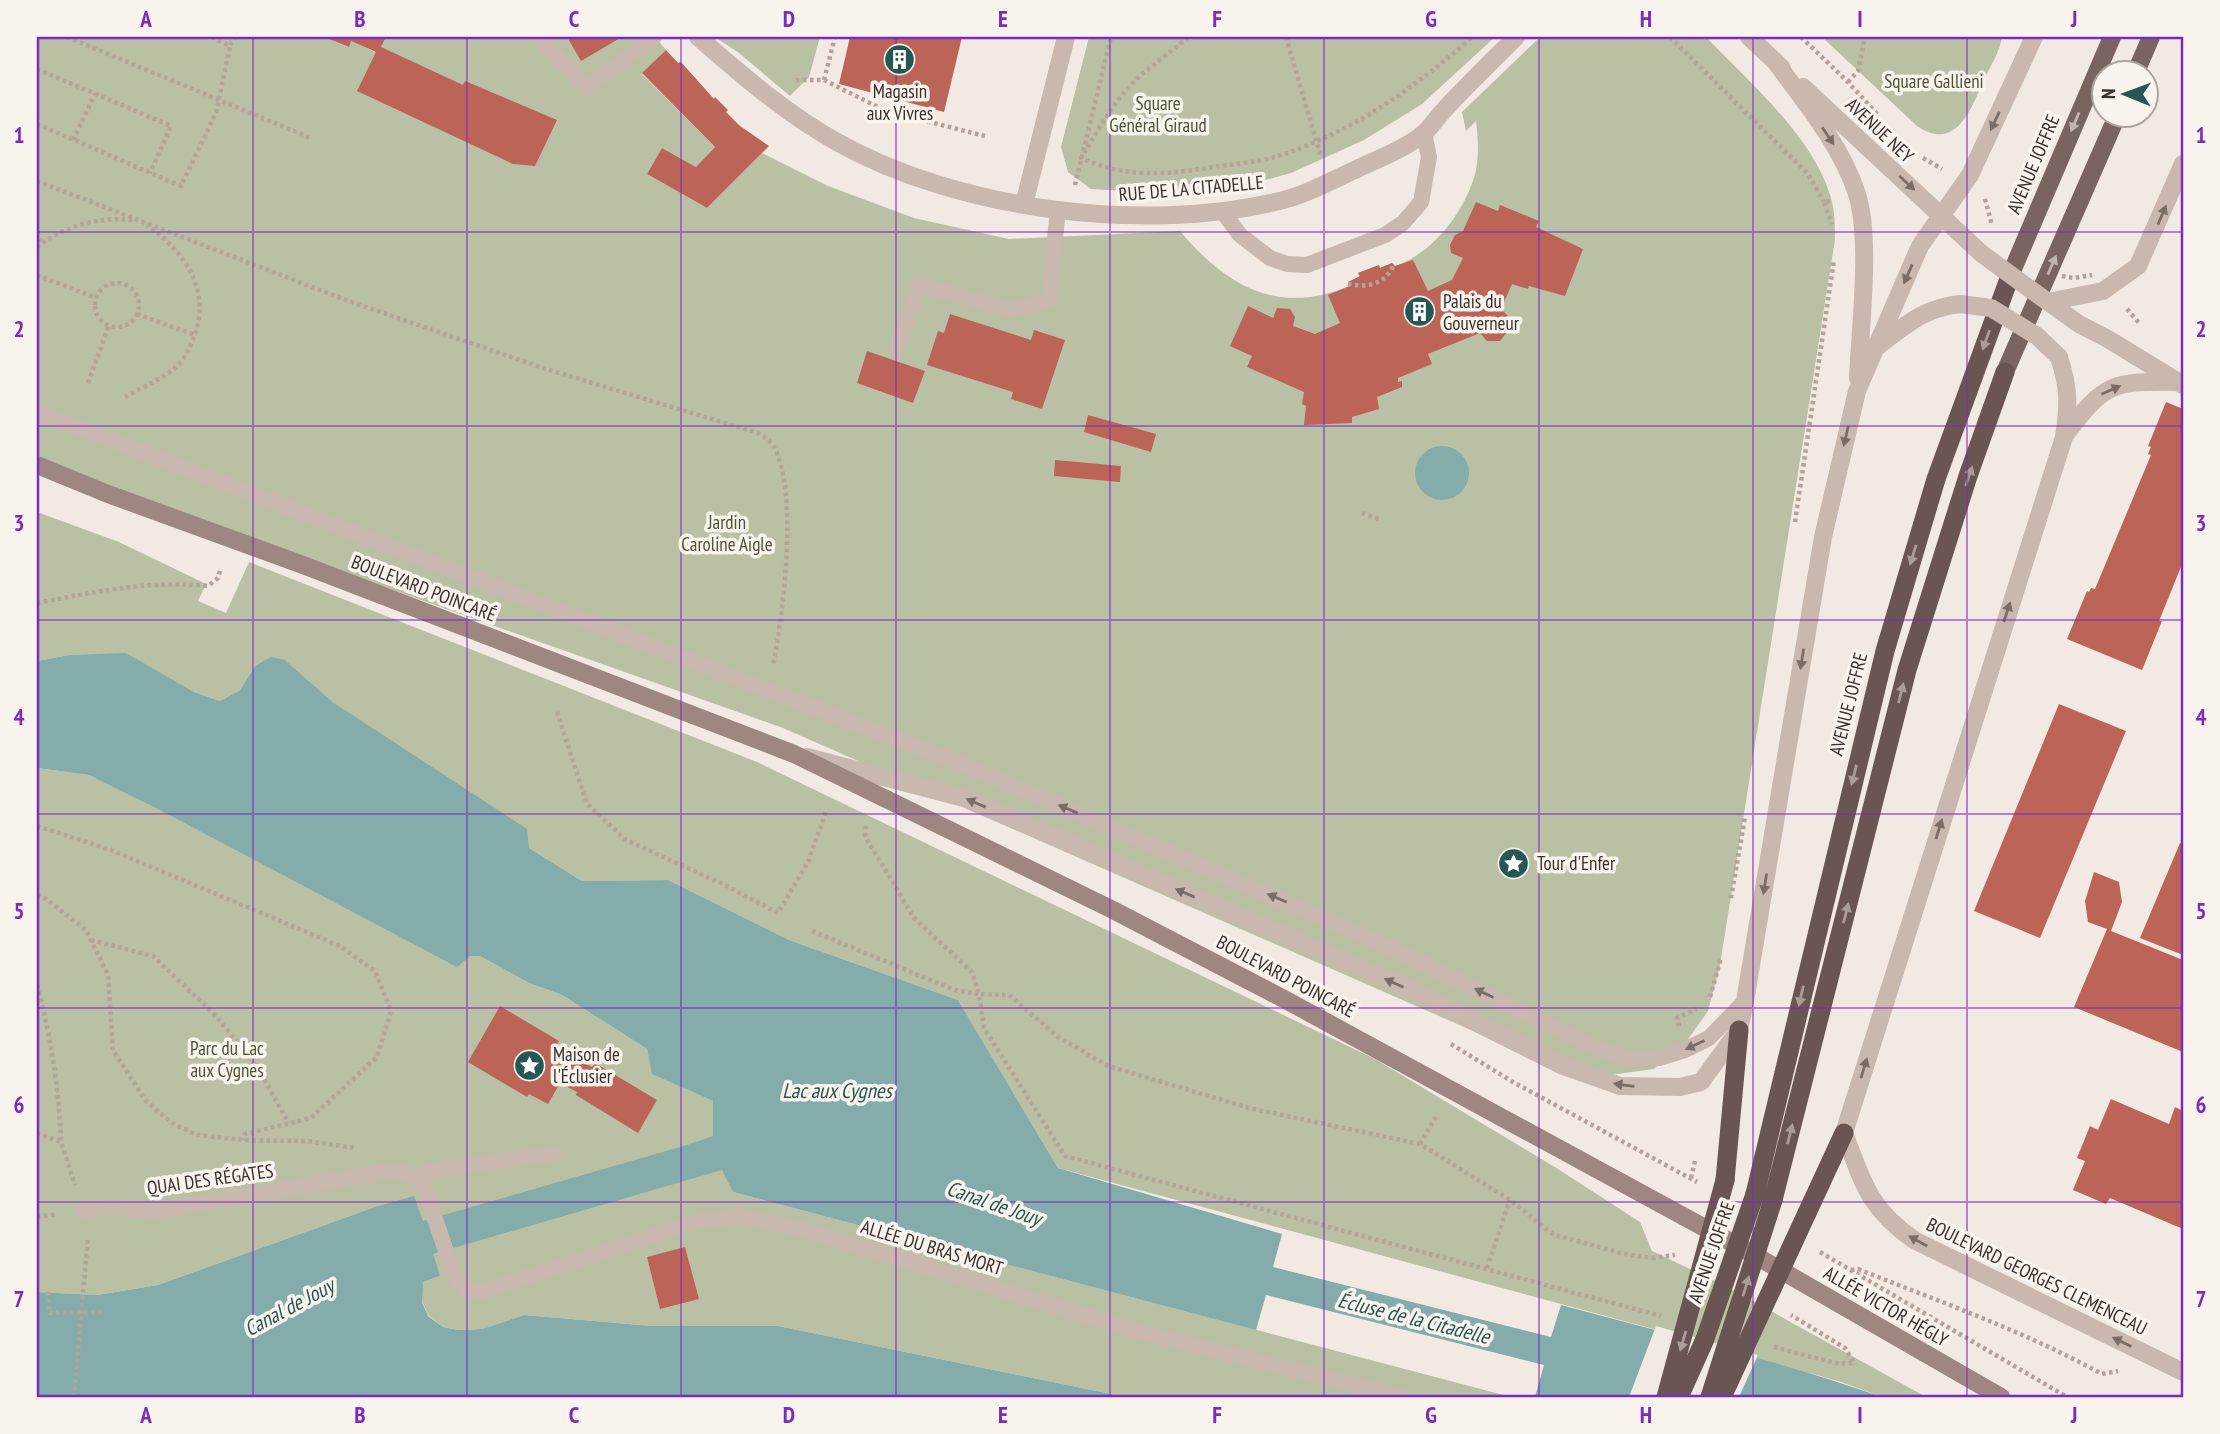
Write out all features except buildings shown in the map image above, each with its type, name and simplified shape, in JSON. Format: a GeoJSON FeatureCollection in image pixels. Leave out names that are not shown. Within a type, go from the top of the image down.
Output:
{"type":"FeatureCollection","features":[{"type":"Feature","properties":{"kind":"highway","name":"AVENUE JOFFRE"},"geometry":{"type":"LineString","coordinates":[[1679,1397],[1764,1197],[1885,651],[1936,479],[2010,276]]}},
{"type":"Feature","properties":{"kind":"highway","name":"AVENUE JOFFRE"},"geometry":{"type":"LineString","coordinates":[[1710,1397],[1907,670],[1968,476],[2005,372]]}},
{"type":"Feature","properties":{"kind":"highway"},"geometry":{"type":"LineString","coordinates":[[1666,1397],[1725,1180],[1738,1030]]}},
{"type":"Feature","properties":{"kind":"highway"},"geometry":{"type":"LineString","coordinates":[[1722,1397],[1844,1133]]}},
{"type":"Feature","properties":{"kind":"main road","name":"AVENUE JOFFRE"},"geometry":{"type":"LineString","coordinates":[[2010,276],[2112,37]]}},
{"type":"Feature","properties":{"kind":"main road"},"geometry":{"type":"LineString","coordinates":[[2141,60],[2151,37]]}},
{"type":"Feature","properties":{"kind":"main road","name":"AVENUE JOFFRE"},"geometry":{"type":"LineString","coordinates":[[2005,372],[2111,130]]}},
{"type":"Feature","properties":{"kind":"main road","name":"BOULEVARD POINCARÉ"},"geometry":{"type":"LineString","coordinates":[[37,465],[794,754],[1113,910],[1235,973],[1749,1252]]}},
{"type":"Feature","properties":{"kind":"main road","name":"ALLÉE VICTOR HÉGLY"},"geometry":{"type":"LineString","coordinates":[[1749,1252],[2001,1397]]}},
{"type":"Feature","properties":{"kind":"street","name":"RUE DE LA CITADELLE"},"geometry":{"type":"LineString","coordinates":[[698,37],[775,102],[837,143],[915,178],[971,194],[1024,204],[1141,217],[1222,211],[1277,202],[1378,159],[1424,133],[1516,37]]}},
{"type":"Feature","properties":{"kind":"street"},"geometry":{"type":"LineString","coordinates":[[1024,204],[1066,37]]}},
{"type":"Feature","properties":{"kind":"street","name":"AVENUE NEY"},"geometry":{"type":"LineString","coordinates":[[1749,37],[1982,254],[2073,320],[2180,383]]}},
{"type":"Feature","properties":{"kind":"street"},"geometry":{"type":"LineString","coordinates":[[1738,1030],[1823,537],[1857,391],[1920,246],[1970,175],[2034,37]]}},
{"type":"Feature","properties":{"kind":"street"},"geometry":{"type":"LineString","coordinates":[[1774,60],[1842,158],[1857,194],[1864,252],[1857,391]]}},
{"type":"Feature","properties":{"kind":"street"},"geometry":{"type":"LineString","coordinates":[[2048,302],[2103,291],[2138,266],[2183,164]]}},
{"type":"Feature","properties":{"kind":"street"},"geometry":{"type":"LineString","coordinates":[[1844,1133],[2064,437],[2069,405],[2067,382],[2059,358],[2037,336],[1990,308],[1960,304],[1923,313],[1875,349]]}},
{"type":"Feature","properties":{"kind":"street"},"geometry":{"type":"LineString","coordinates":[[2064,437],[2091,401],[2110,388],[2136,381],[2180,383]]}},
{"type":"Feature","properties":{"kind":"street","name":"BOULEVARD POINCARÉ"},"geometry":{"type":"LineString","coordinates":[[794,754],[964,798],[1403,986],[1563,1066],[1620,1086],[1680,1087],[1701,1082],[1738,1030]]}},
{"type":"Feature","properties":{"kind":"street","name":"BOULEVARD GEORGES CLEMENCEAU"},"geometry":{"type":"LineString","coordinates":[[1844,1133],[1868,1196],[1899,1230],[1914,1240],[2183,1372]]}},
{"type":"Feature","properties":{"kind":"lane"},"geometry":{"type":"LineString","coordinates":[[539,37],[587,88],[654,37]]}},
{"type":"Feature","properties":{"kind":"lane"},"geometry":{"type":"LineString","coordinates":[[1222,211],[1240,235],[1269,258],[1287,264],[1307,265],[1385,235],[1403,223],[1421,202],[1429,157],[1424,133]]}},
{"type":"Feature","properties":{"kind":"lane"},"geometry":{"type":"LineString","coordinates":[[896,350],[919,285],[1013,310],[1049,300],[1063,209]]}},
{"type":"Feature","properties":{"kind":"lane"},"geometry":{"type":"LineString","coordinates":[[37,412],[967,766],[1372,939],[1597,1048],[1629,1059],[1659,1058],[1709,1038],[1745,1000]]}},
{"type":"Feature","properties":{"kind":"lane"},"geometry":{"type":"LineString","coordinates":[[421,1177],[431,1171],[447,1168],[554,1154]]}},
{"type":"Feature","properties":{"kind":"lane","name":"QUAI DES RÉGATES"},"geometry":{"type":"LineString","coordinates":[[83,1211],[110,1207],[150,1211],[168,1209],[390,1171],[421,1177]]}},
{"type":"Feature","properties":{"kind":"lane","name":"ALLÉE DU BRAS MORT"},"geometry":{"type":"LineString","coordinates":[[421,1177],[455,1278],[467,1290],[487,1290],[695,1222],[738,1216],[805,1230],[1136,1331],[1403,1397]]}},
{"type":"Feature","properties":{"kind":"path"},"geometry":{"type":"LineString","coordinates":[[67,37],[311,138]]}},
{"type":"Feature","properties":{"kind":"path"},"geometry":{"type":"LineString","coordinates":[[212,37],[230,46]]}},
{"type":"Feature","properties":{"kind":"path"},"geometry":{"type":"LineString","coordinates":[[37,124],[181,186],[216,113],[230,46],[235,37]]}},
{"type":"Feature","properties":{"kind":"path"},"geometry":{"type":"LineString","coordinates":[[824,80],[835,37]]}},
{"type":"Feature","properties":{"kind":"path"},"geometry":{"type":"LineString","coordinates":[[1063,209],[1082,158],[1111,37]]}},
{"type":"Feature","properties":{"kind":"path"},"geometry":{"type":"LineString","coordinates":[[1082,158],[1108,113],[1142,74],[1188,37]]}},
{"type":"Feature","properties":{"kind":"path"},"geometry":{"type":"LineString","coordinates":[[1286,37],[1329,182]]}},
{"type":"Feature","properties":{"kind":"path"},"geometry":{"type":"LineString","coordinates":[[1082,158],[1103,168],[1133,173],[1166,174],[1280,155],[1317,141],[1367,116],[1408,90],[1472,37]]}},
{"type":"Feature","properties":{"kind":"path"},"geometry":{"type":"LineString","coordinates":[[1670,37],[1808,174],[1824,202],[1834,229]]}},
{"type":"Feature","properties":{"kind":"path"},"geometry":{"type":"LineString","coordinates":[[1801,37],[1884,121]]}},
{"type":"Feature","properties":{"kind":"path"},"geometry":{"type":"LineString","coordinates":[[1848,82],[1858,71],[1865,37]]}},
{"type":"Feature","properties":{"kind":"path"},"geometry":{"type":"LineString","coordinates":[[37,69],[171,126],[150,173]]}},
{"type":"Feature","properties":{"kind":"path"},"geometry":{"type":"LineString","coordinates":[[794,80],[824,80],[886,111],[985,136]]}},
{"type":"Feature","properties":{"kind":"path"},"geometry":{"type":"LineString","coordinates":[[73,140],[95,94]]}},
{"type":"Feature","properties":{"kind":"path"},"geometry":{"type":"LineString","coordinates":[[1921,157],[1950,174],[1970,175],[1984,194],[1993,229]]}},
{"type":"Feature","properties":{"kind":"path"},"geometry":{"type":"LineString","coordinates":[[37,181],[343,299],[543,368],[758,433],[773,443],[780,461],[787,509],[783,588],[768,691]]}},
{"type":"Feature","properties":{"kind":"path"},"geometry":{"type":"LineString","coordinates":[[1824,202],[1857,194]]}},
{"type":"Feature","properties":{"kind":"path"},"geometry":{"type":"LineString","coordinates":[[37,232],[39,245],[83,222],[114,218],[141,220],[181,255],[200,295],[199,324],[195,335],[176,367],[125,397]]}},
{"type":"Feature","properties":{"kind":"path"},"geometry":{"type":"LineString","coordinates":[[1793,535],[1834,249]]}},
{"type":"Feature","properties":{"kind":"path"},"geometry":{"type":"LineString","coordinates":[[1348,284],[1374,284],[1390,273],[1394,264]]}},
{"type":"Feature","properties":{"kind":"path"},"geometry":{"type":"LineString","coordinates":[[2092,275],[2102,273],[2122,303],[2147,329]]}},
{"type":"Feature","properties":{"kind":"path"},"geometry":{"type":"LineString","coordinates":[[37,275],[96,298]]}},
{"type":"Feature","properties":{"kind":"path"},"geometry":{"type":"LineString","coordinates":[[1371,277],[1374,284]]}},
{"type":"Feature","properties":{"kind":"path"},"geometry":{"type":"LineString","coordinates":[[111,284],[125,285],[134,291],[138,298],[137,314],[122,326],[109,325],[96,313],[96,298],[100,291],[111,284]]}},
{"type":"Feature","properties":{"kind":"path"},"geometry":{"type":"LineString","coordinates":[[137,314],[195,335]]}},
{"type":"Feature","properties":{"kind":"path"},"geometry":{"type":"LineString","coordinates":[[88,383],[109,325]]}},
{"type":"Feature","properties":{"kind":"path"},"geometry":{"type":"LineString","coordinates":[[1362,513],[1379,519]]}},
{"type":"Feature","properties":{"kind":"path"},"geometry":{"type":"LineString","coordinates":[[37,603],[114,588],[175,582],[208,586],[218,578],[220,571]]}},
{"type":"Feature","properties":{"kind":"path"},"geometry":{"type":"LineString","coordinates":[[557,712],[587,804],[626,840],[725,885],[778,913],[808,862],[826,811]]}},
{"type":"Feature","properties":{"kind":"path"},"geometry":{"type":"LineString","coordinates":[[1729,911],[1746,806]]}},
{"type":"Feature","properties":{"kind":"path"},"geometry":{"type":"LineString","coordinates":[[37,826],[111,850],[340,946],[375,971],[391,1011],[377,1057],[311,1118],[245,1134],[243,1140]]}},
{"type":"Feature","properties":{"kind":"path"},"geometry":{"type":"LineString","coordinates":[[866,826],[865,836],[914,918],[972,972],[979,994],[984,1028],[1065,1156],[1669,1318]]}},
{"type":"Feature","properties":{"kind":"path"},"geometry":{"type":"LineString","coordinates":[[37,895],[86,930],[108,975],[113,1050],[145,1100],[172,1123],[197,1135],[243,1140],[306,1141],[368,1150],[390,1171]]}},
{"type":"Feature","properties":{"kind":"path"},"geometry":{"type":"LineString","coordinates":[[812,931],[955,990],[1009,995],[1058,1037],[1108,1066],[1249,1108],[1420,1144],[1510,1200],[1554,1235],[1629,1255],[1654,1258],[1684,1254]]}},
{"type":"Feature","properties":{"kind":"path"},"geometry":{"type":"LineString","coordinates":[[91,940],[153,956],[216,1016],[257,1069],[289,1123]]}},
{"type":"Feature","properties":{"kind":"path"},"geometry":{"type":"LineString","coordinates":[[1685,1049],[1677,1018],[1707,1005],[1724,950]]}},
{"type":"Feature","properties":{"kind":"path"},"geometry":{"type":"LineString","coordinates":[[37,985],[60,1107],[61,1142],[83,1211]]}},
{"type":"Feature","properties":{"kind":"path"},"geometry":{"type":"LineString","coordinates":[[1420,1144],[1442,1107]]}},
{"type":"Feature","properties":{"kind":"path"},"geometry":{"type":"LineString","coordinates":[[37,1133],[61,1142]]}},
{"type":"Feature","properties":{"kind":"path"},"geometry":{"type":"LineString","coordinates":[[1691,1178],[1693,1171]]}},
{"type":"Feature","properties":{"kind":"path"},"geometry":{"type":"LineString","coordinates":[[1487,1268],[1510,1200]]}},
{"type":"Feature","properties":{"kind":"path"},"geometry":{"type":"LineString","coordinates":[[74,1397],[88,1237]]}},
{"type":"Feature","properties":{"kind":"path"},"geometry":{"type":"LineString","coordinates":[[1849,1270],[1858,1269],[2015,1331],[2059,1350],[2102,1374],[2122,1369]]}},
{"type":"Feature","properties":{"kind":"path"},"geometry":{"type":"LineString","coordinates":[[48,1292],[49,1313],[103,1312]]}},
{"type":"Feature","properties":{"kind":"path"},"geometry":{"type":"LineString","coordinates":[[1774,1347],[1839,1364],[1854,1363],[1845,1348],[1782,1309]]}},
{"type":"Feature","properties":{"kind":"green space","name":"Jardin Caroline Aigle"},"geometry":{"type":"Polygon","coordinates":[[[37,37],[324,37],[348,47],[351,41],[375,52],[386,37],[567,37],[581,60],[622,37],[655,37],[666,50],[642,74],[715,147],[696,167],[662,148],[647,174],[707,208],[762,153],[828,186],[914,218],[1009,239],[1180,231],[1216,267],[1235,280],[1276,296],[1299,298],[1323,295],[1349,286],[1348,282],[1359,277],[1358,273],[1379,265],[1380,268],[1392,263],[1395,266],[1409,260],[1423,251],[1447,228],[1472,185],[1478,158],[1476,121],[1466,131],[1462,112],[1540,37],[1706,37],[1780,114],[1812,157],[1832,202],[1835,235],[1720,965],[1708,1011],[1686,1042],[1654,1069],[1610,1075],[1562,1070],[783,728],[37,464],[37,37]]]}},
{"type":"Feature","properties":{"kind":"green space"},"geometry":{"type":"Polygon","coordinates":[[[715,37],[820,37],[809,77],[790,96],[739,53],[715,37]]]}},
{"type":"Feature","properties":{"kind":"green space","name":"Square Général Giraud"},"geometry":{"type":"Polygon","coordinates":[[[1089,37],[1495,37],[1422,104],[1364,140],[1291,173],[1254,183],[1157,193],[1091,189],[1068,172],[1061,147],[1089,37]]]}},
{"type":"Feature","properties":{"kind":"green space","name":"Square Gallieni"},"geometry":{"type":"Polygon","coordinates":[[[1822,37],[2002,37],[1968,113],[1952,131],[1943,134],[1931,133],[1917,126],[1822,37]]]}},
{"type":"Feature","properties":{"kind":"green space"},"geometry":{"type":"Polygon","coordinates":[[[37,512],[119,542],[206,584],[198,601],[226,613],[249,562],[757,762],[1375,1059],[1558,1169],[1640,1222],[1652,1251],[1724,1285],[1926,1397],[1882,1397],[1841,1382],[1687,1338],[1058,1168],[958,1000],[789,940],[668,880],[582,881],[529,848],[334,703],[285,660],[255,666],[240,690],[220,701],[194,692],[126,654],[69,655],[37,661],[37,512]]]}},
{"type":"Feature","properties":{"kind":"green space","name":"Parc du Lac aux Cygnes"},"geometry":{"type":"Polygon","coordinates":[[[37,768],[89,775],[470,956],[480,956],[529,983],[562,995],[647,1049],[653,1074],[713,1101],[713,1136],[733,1192],[1511,1397],[1126,1397],[778,1326],[652,1326],[524,1315],[482,1329],[458,1330],[443,1327],[428,1315],[422,1301],[422,1282],[440,1276],[372,1208],[158,1285],[97,1295],[37,1292],[37,768]]]}},
{"type":"Feature","properties":{"kind":"water"},"geometry":{"type":"Polygon","coordinates":[[[1442,446],[1461,454],[1469,473],[1461,492],[1442,500],[1423,492],[1415,473],[1423,454],[1442,446]]]}},
{"type":"Feature","properties":{"kind":"water","name":"Lac aux Cygnes"},"geometry":{"type":"Polygon","coordinates":[[[126,653],[194,692],[220,701],[240,690],[255,666],[271,657],[285,660],[334,703],[527,829],[529,848],[582,881],[668,880],[789,940],[958,1000],[1058,1168],[1282,1234],[1273,1267],[1551,1337],[1561,1305],[1763,1359],[1882,1397],[1535,1397],[1544,1365],[1266,1295],[1256,1330],[733,1192],[722,1170],[433,1254],[440,1276],[423,1282],[422,1302],[428,1316],[443,1327],[458,1330],[482,1329],[524,1315],[652,1326],[778,1326],[1126,1397],[37,1397],[37,1292],[97,1295],[158,1285],[372,1208],[414,1196],[423,1221],[713,1136],[713,1101],[652,1074],[647,1049],[562,995],[529,983],[480,956],[470,956],[457,967],[89,775],[37,768],[37,661],[69,655],[126,653]]]}},
{"type":"Feature","properties":{"kind":"pier"},"geometry":{"type":"Polygon","coordinates":[[[1656,1326],[1758,1355],[1739,1397],[1629,1397],[1656,1326]]]}},
{"type":"Feature","properties":{"kind":"place","name":"Magasin aux Vivres"},"geometry":{"type":"Point","coordinates":[900,60]}},
{"type":"Feature","properties":{"kind":"place","name":"Palais du Gouverneur"},"geometry":{"type":"Point","coordinates":[1420,312]}},
{"type":"Feature","properties":{"kind":"place","name":"Tour d'Enfer"},"geometry":{"type":"Point","coordinates":[1514,863]}},
{"type":"Feature","properties":{"kind":"place","name":"Maison de l'Éclusier"},"geometry":{"type":"Point","coordinates":[530,1065]}},
{"type":"Feature","properties":{"kind":"water label","name":"Canal de Jouy"},"geometry":{"type":"Point","coordinates":[994,1203]}},
{"type":"Feature","properties":{"kind":"water label","name":"Canal de Jouy"},"geometry":{"type":"Point","coordinates":[289,1307]}},
{"type":"Feature","properties":{"kind":"water label","name":"Écluse de la Citadelle"},"geometry":{"type":"Point","coordinates":[1414,1318]}}]}
